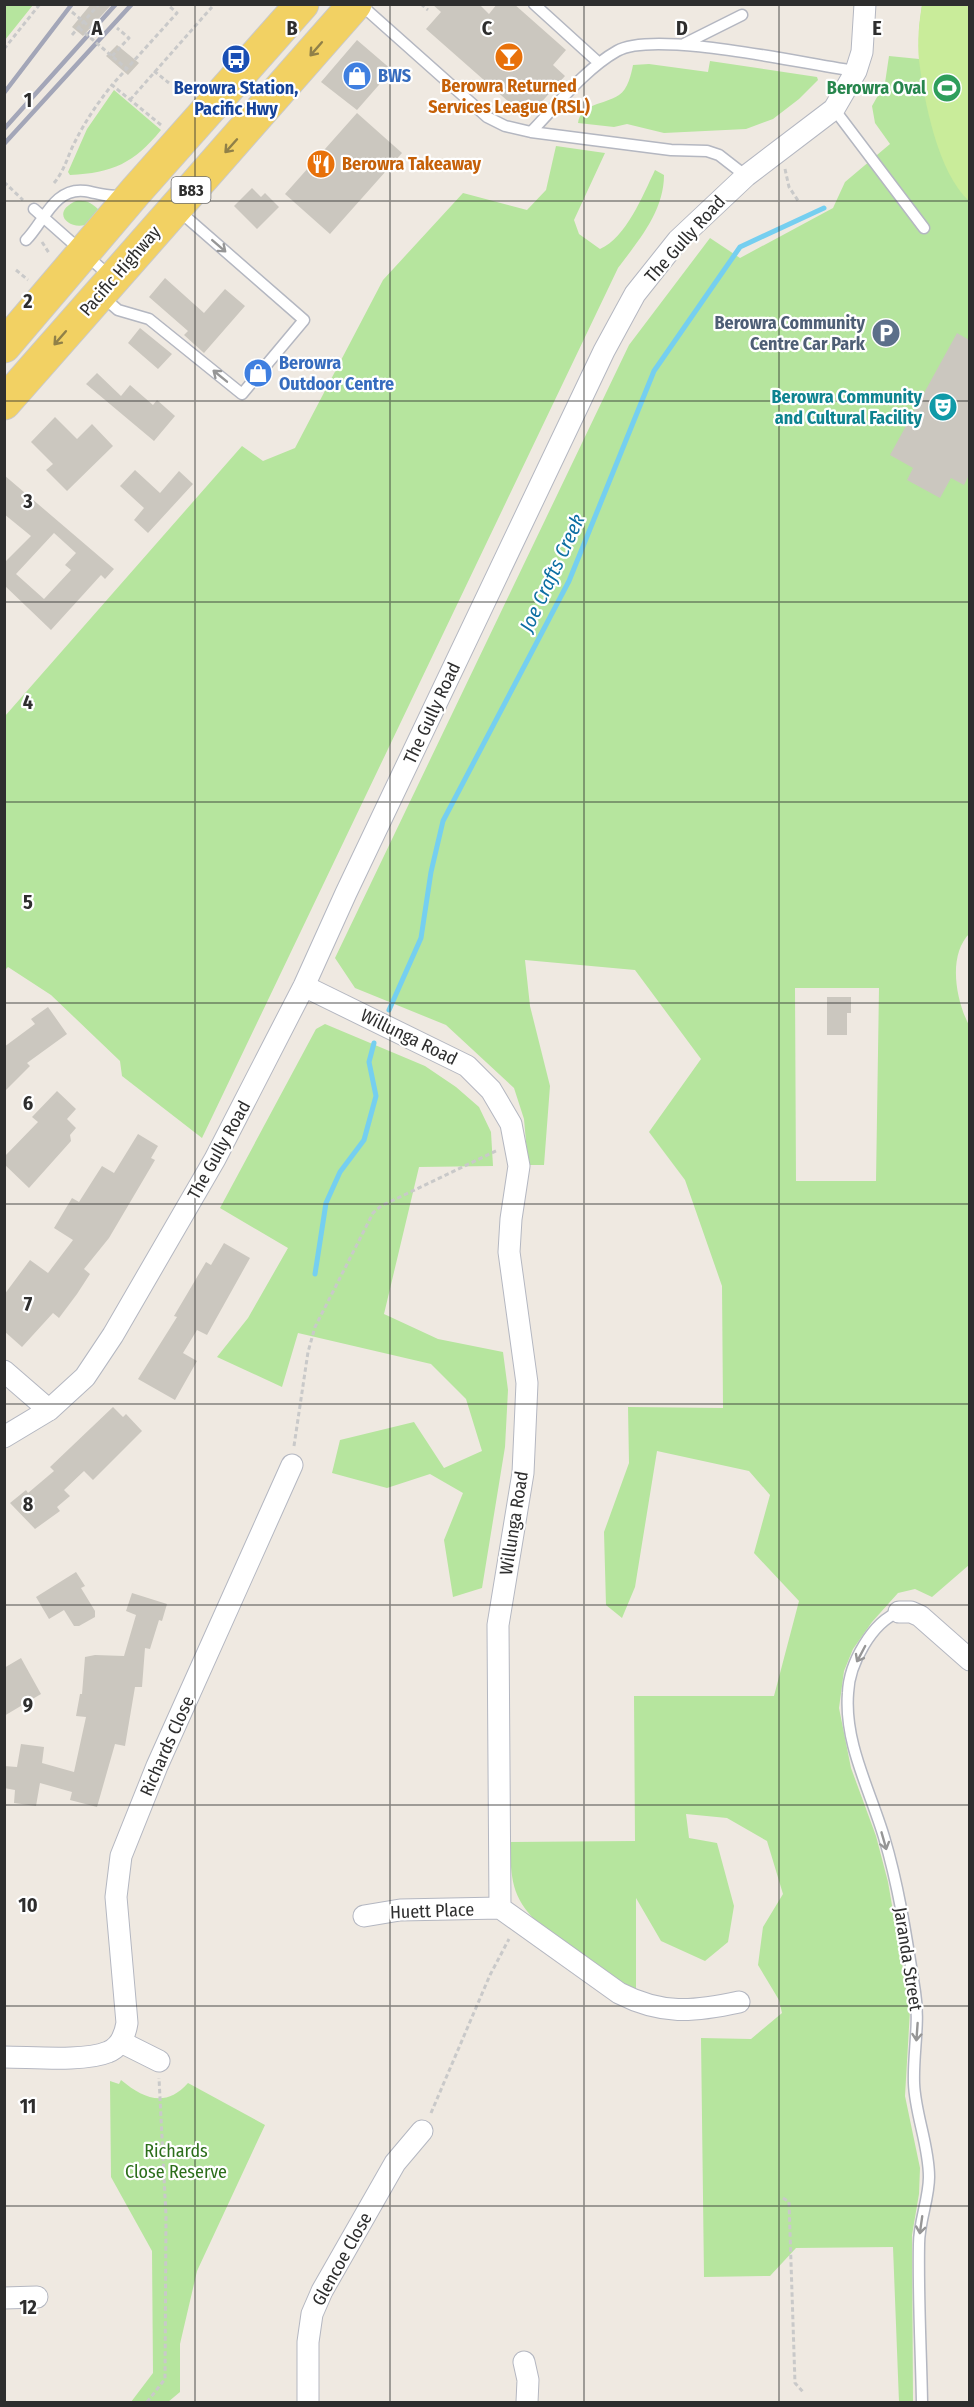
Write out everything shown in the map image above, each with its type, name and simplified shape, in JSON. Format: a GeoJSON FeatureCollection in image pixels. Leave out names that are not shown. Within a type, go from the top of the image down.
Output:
{"type":"FeatureCollection","features":[{"type":"Feature","properties":{"kind":"main road","name":"B83"},"geometry":{"type":"LineString","coordinates":[[4,346],[136,191],[302,4]]}},
{"type":"Feature","properties":{"kind":"main road","name":"Pacific Highway"},"geometry":{"type":"LineString","coordinates":[[4,403],[355,4]]}},
{"type":"Feature","properties":{"kind":"street","name":"The Gully Road"},"geometry":{"type":"LineString","coordinates":[[4,1437],[49,1410],[85,1377],[113,1335],[219,1152],[304,986],[604,351],[636,294],[678,240],[746,176],[834,109],[856,71],[862,52],[865,4]]}},
{"type":"Feature","properties":{"kind":"street","name":"Willunga Road"},"geometry":{"type":"LineString","coordinates":[[304,986],[467,1066],[491,1090],[511,1124],[519,1166],[511,1219],[509,1252],[527,1383],[523,1473],[498,1625],[500,1908]]}},
{"type":"Feature","properties":{"kind":"street"},"geometry":{"type":"LineString","coordinates":[[4,1371],[49,1410]]}},
{"type":"Feature","properties":{"kind":"street","name":"Richards Close"},"geometry":{"type":"LineString","coordinates":[[121,2042],[126,2033],[127,2023],[116,1897],[121,1856],[157,1766],[292,1466]]}},
{"type":"Feature","properties":{"kind":"street"},"geometry":{"type":"LineString","coordinates":[[899,1612],[911,1612],[920,1616],[969,1660]]}},
{"type":"Feature","properties":{"kind":"street"},"geometry":{"type":"LineString","coordinates":[[500,1908],[619,1993],[639,2003],[665,2010],[701,2010],[739,2002]]}},
{"type":"Feature","properties":{"kind":"street","name":"Huett Place"},"geometry":{"type":"LineString","coordinates":[[364,1916],[400,1910],[500,1908]]}},
{"type":"Feature","properties":{"kind":"street"},"geometry":{"type":"LineString","coordinates":[[4,2057],[91,2056],[109,2052],[121,2042],[159,2061]]}},
{"type":"Feature","properties":{"kind":"street","name":"Glencoe Close"},"geometry":{"type":"LineString","coordinates":[[308,2403],[308,2342],[312,2314],[322,2291],[395,2163],[422,2131]]}},
{"type":"Feature","properties":{"kind":"street"},"geometry":{"type":"LineString","coordinates":[[4,2298],[37,2297]]}},
{"type":"Feature","properties":{"kind":"street"},"geometry":{"type":"LineString","coordinates":[[524,2362],[528,2380],[527,2403]]}},
{"type":"Feature","properties":{"kind":"lane"},"geometry":{"type":"LineString","coordinates":[[360,4],[487,117],[505,126],[531,132],[671,150],[707,152],[720,155],[746,176]]}},
{"type":"Feature","properties":{"kind":"lane"},"geometry":{"type":"LineString","coordinates":[[534,4],[599,63]]}},
{"type":"Feature","properties":{"kind":"lane"},"geometry":{"type":"LineString","coordinates":[[684,44],[742,15]]}},
{"type":"Feature","properties":{"kind":"lane"},"geometry":{"type":"LineString","coordinates":[[531,132],[599,63],[620,49],[650,44],[684,44],[856,71]]}},
{"type":"Feature","properties":{"kind":"lane"},"geometry":{"type":"LineString","coordinates":[[834,109],[924,228]]}},
{"type":"Feature","properties":{"kind":"lane"},"geometry":{"type":"LineString","coordinates":[[26,240],[53,204],[68,193],[86,191],[117,197],[136,191]]}},
{"type":"Feature","properties":{"kind":"lane"},"geometry":{"type":"LineString","coordinates":[[33,209],[83,253],[118,310],[149,319],[242,394],[304,320],[176,207]]}},
{"type":"Feature","properties":{"kind":"lane","name":"Jaranda Street"},"geometry":{"type":"LineString","coordinates":[[899,1612],[891,1615],[880,1625],[863,1650],[852,1673],[848,1690],[848,1710],[863,1780],[883,1836],[893,1873],[918,2018],[914,2080],[915,2103],[929,2175],[919,2242],[922,2403]]}},
{"type":"Feature","properties":{"kind":"path"},"geometry":{"type":"LineString","coordinates":[[4,49],[40,4]]}},
{"type":"Feature","properties":{"kind":"path"},"geometry":{"type":"LineString","coordinates":[[82,21],[72,35],[99,4]]}},
{"type":"Feature","properties":{"kind":"path"},"geometry":{"type":"LineString","coordinates":[[54,184],[64,171],[70,152],[84,124],[112,85],[177,13],[167,4]]}},
{"type":"Feature","properties":{"kind":"path"},"geometry":{"type":"LineString","coordinates":[[421,4],[428,10]]}},
{"type":"Feature","properties":{"kind":"path"},"geometry":{"type":"LineString","coordinates":[[130,100],[212,7]]}},
{"type":"Feature","properties":{"kind":"path"},"geometry":{"type":"LineString","coordinates":[[72,12],[91,28]]}},
{"type":"Feature","properties":{"kind":"path"},"geometry":{"type":"LineString","coordinates":[[79,28],[127,69]]}},
{"type":"Feature","properties":{"kind":"path"},"geometry":{"type":"LineString","coordinates":[[112,56],[129,38],[117,28]]}},
{"type":"Feature","properties":{"kind":"path"},"geometry":{"type":"LineString","coordinates":[[154,71],[169,83]]}},
{"type":"Feature","properties":{"kind":"path"},"geometry":{"type":"LineString","coordinates":[[112,85],[168,129]]}},
{"type":"Feature","properties":{"kind":"path"},"geometry":{"type":"LineString","coordinates":[[780,150],[789,187],[799,202]]}},
{"type":"Feature","properties":{"kind":"path"},"geometry":{"type":"LineString","coordinates":[[4,182],[33,209]]}},
{"type":"Feature","properties":{"kind":"path"},"geometry":{"type":"LineString","coordinates":[[292,1466],[303,1386],[315,1327],[373,1213],[381,1206],[498,1149]]}},
{"type":"Feature","properties":{"kind":"path"},"geometry":{"type":"LineString","coordinates":[[422,2131],[435,2106],[490,1976],[510,1937],[503,1932]]}},
{"type":"Feature","properties":{"kind":"path"},"geometry":{"type":"LineString","coordinates":[[147,2403],[165,2379],[166,2216],[159,2061]]}},
{"type":"Feature","properties":{"kind":"path"},"geometry":{"type":"LineString","coordinates":[[783,2198],[789,2202],[795,2383],[803,2391]]}},
{"type":"Feature","properties":{"kind":"green space"},"geometry":{"type":"Polygon","coordinates":[[[4,5],[33,5],[5,40],[4,5]]]}},
{"type":"Feature","properties":{"kind":"green space"},"geometry":{"type":"Polygon","coordinates":[[[922,5],[969,5],[970,933],[958,953],[956,979],[961,1005],[970,1027],[969,1565],[932,1597],[915,1589],[898,1593],[872,1622],[853,1649],[844,1671],[839,1708],[851,1768],[876,1836],[888,1882],[910,2010],[905,2096],[920,2168],[919,2194],[912,2235],[913,2402],[899,2402],[893,2247],[796,2248],[770,2276],[704,2277],[701,2038],[751,2039],[782,2013],[779,2000],[758,1965],[763,1927],[783,1894],[767,1841],[727,1818],[686,1814],[689,1838],[717,1843],[734,1906],[728,1942],[705,1961],[661,1941],[636,1898],[636,1990],[621,1983],[538,1923],[522,1904],[512,1877],[510,1842],[635,1841],[634,1696],[774,1696],[799,1601],[754,1553],[770,1495],[749,1471],[657,1451],[635,1587],[622,1618],[606,1605],[604,1532],[629,1463],[628,1407],[723,1408],[722,1286],[685,1180],[649,1132],[701,1059],[635,970],[525,960],[530,1006],[550,1086],[544,1165],[528,1165],[524,1119],[514,1088],[446,1025],[355,988],[335,958],[629,345],[710,238],[740,258],[833,208],[845,182],[890,144],[875,123],[872,106],[885,83],[889,56],[919,59],[922,5]],[[795,988],[796,1181],[876,1181],[879,988],[795,988]]]}},
{"type":"Feature","properties":{"kind":"green space","name":"Berowra Oval"},"geometry":{"type":"Polygon","coordinates":[[[922,5],[969,5],[969,201],[958,189],[949,173],[929,115],[918,53],[922,5]]]}},
{"type":"Feature","properties":{"kind":"green space"},"geometry":{"type":"Polygon","coordinates":[[[710,61],[817,77],[818,80],[799,99],[773,119],[746,129],[664,133],[627,124],[614,127],[578,123],[580,116],[588,108],[619,95],[625,89],[633,65],[649,64],[708,72],[710,61]]]}},
{"type":"Feature","properties":{"kind":"green space"},"geometry":{"type":"Polygon","coordinates":[[[114,90],[161,130],[141,151],[111,169],[70,175],[68,172],[87,129],[114,90]]]}},
{"type":"Feature","properties":{"kind":"green space"},"geometry":{"type":"Polygon","coordinates":[[[556,146],[605,153],[574,220],[579,234],[600,249],[618,236],[626,226],[655,170],[664,175],[660,201],[649,224],[618,268],[202,1138],[122,1076],[120,1061],[51,995],[8,967],[5,970],[5,716],[242,446],[263,461],[295,448],[383,280],[463,193],[527,210],[546,190],[556,146]]]}},
{"type":"Feature","properties":{"kind":"green space"},"geometry":{"type":"Polygon","coordinates":[[[76,201],[89,203],[100,211],[91,222],[77,226],[71,224],[66,221],[64,211],[76,201]]]}},
{"type":"Feature","properties":{"kind":"green space"},"geometry":{"type":"Polygon","coordinates":[[[325,1024],[425,1066],[456,1087],[479,1107],[491,1132],[493,1166],[419,1167],[384,1314],[438,1339],[503,1352],[508,1390],[505,1447],[482,1588],[453,1597],[444,1540],[463,1493],[430,1474],[387,1488],[332,1473],[340,1440],[414,1422],[444,1468],[482,1451],[466,1399],[431,1364],[298,1333],[282,1387],[217,1357],[248,1318],[288,1248],[220,1208],[316,1029],[325,1024]]]}},
{"type":"Feature","properties":{"kind":"green space","name":"Richards Close Reserve"},"geometry":{"type":"Polygon","coordinates":[[[121,2080],[138,2092],[155,2098],[171,2096],[188,2083],[265,2125],[197,2271],[180,2344],[180,2392],[168,2402],[131,2402],[153,2373],[152,2251],[111,2177],[110,2081],[119,2084],[121,2080]]]}},
{"type":"Feature","properties":{"kind":"building"},"geometry":{"type":"Polygon","coordinates":[[[91,4],[112,4],[83,36],[72,27],[91,4]]]}},
{"type":"Feature","properties":{"kind":"building","name":"Berowra Returned Services League (RSL)"},"geometry":{"type":"Polygon","coordinates":[[[432,4],[479,4],[489,14],[497,4],[514,4],[566,50],[553,65],[565,76],[527,118],[426,29],[441,12],[432,4]]]}},
{"type":"Feature","properties":{"kind":"building","name":"BWS"},"geometry":{"type":"Polygon","coordinates":[[[357,40],[392,70],[357,110],[321,82],[357,40]]]}},
{"type":"Feature","properties":{"kind":"building"},"geometry":{"type":"Polygon","coordinates":[[[117,45],[139,63],[128,75],[106,56],[117,45]]]}},
{"type":"Feature","properties":{"kind":"building"},"geometry":{"type":"Polygon","coordinates":[[[357,113],[402,153],[330,234],[285,194],[357,113]]]}},
{"type":"Feature","properties":{"kind":"building"},"geometry":{"type":"Polygon","coordinates":[[[252,188],[261,197],[265,193],[279,207],[257,229],[234,206],[252,188]]]}},
{"type":"Feature","properties":{"kind":"building"},"geometry":{"type":"Polygon","coordinates":[[[165,278],[204,313],[225,289],[245,306],[204,353],[184,335],[188,331],[149,297],[165,278]]]}},
{"type":"Feature","properties":{"kind":"building"},"geometry":{"type":"Polygon","coordinates":[[[140,328],[172,354],[158,369],[128,343],[140,328]]]}},
{"type":"Feature","properties":{"kind":"building","name":"Berowra Community and Cultural Facility"},"geometry":{"type":"Polygon","coordinates":[[[957,333],[969,340],[969,475],[964,485],[951,478],[940,498],[907,480],[913,468],[890,455],[957,333]]]}},
{"type":"Feature","properties":{"kind":"building"},"geometry":{"type":"Polygon","coordinates":[[[97,373],[121,396],[130,385],[153,405],[157,400],[175,416],[154,441],[86,384],[97,373]]]}},
{"type":"Feature","properties":{"kind":"building"},"geometry":{"type":"Polygon","coordinates":[[[55,417],[77,439],[92,424],[113,446],[67,491],[46,470],[53,464],[31,442],[55,417]]]}},
{"type":"Feature","properties":{"kind":"building"},"geometry":{"type":"Polygon","coordinates":[[[135,470],[160,493],[179,471],[193,484],[148,533],[134,520],[144,508],[120,486],[135,470]]]}},
{"type":"Feature","properties":{"kind":"building"},"geometry":{"type":"Polygon","coordinates":[[[4,475],[114,569],[105,579],[101,575],[51,630],[4,585],[4,563],[31,536],[4,514],[4,475]],[[54,533],[16,574],[44,599],[71,570],[65,565],[76,553],[54,533]]]}},
{"type":"Feature","properties":{"kind":"building"},"geometry":{"type":"Polygon","coordinates":[[[827,997],[851,997],[851,1013],[847,1013],[847,1035],[827,1035],[827,997]]]}},
{"type":"Feature","properties":{"kind":"building"},"geometry":{"type":"Polygon","coordinates":[[[48,1007],[67,1034],[27,1063],[30,1066],[4,1092],[4,1047],[35,1024],[31,1019],[48,1007]]]}},
{"type":"Feature","properties":{"kind":"building"},"geometry":{"type":"Polygon","coordinates":[[[57,1091],[76,1109],[67,1119],[76,1128],[70,1135],[71,1141],[29,1188],[4,1164],[4,1157],[38,1122],[32,1117],[57,1091]]]}},
{"type":"Feature","properties":{"kind":"building"},"geometry":{"type":"Polygon","coordinates":[[[138,1134],[158,1146],[151,1158],[155,1160],[109,1238],[84,1269],[90,1274],[77,1294],[59,1318],[53,1313],[22,1347],[4,1331],[4,1295],[30,1260],[48,1273],[73,1240],[54,1228],[72,1198],[79,1202],[102,1166],[114,1173],[138,1134]]]}},
{"type":"Feature","properties":{"kind":"building"},"geometry":{"type":"Polygon","coordinates":[[[224,1243],[250,1258],[207,1335],[197,1330],[183,1353],[197,1361],[175,1400],[138,1379],[177,1317],[174,1316],[206,1262],[211,1265],[224,1243]]]}},
{"type":"Feature","properties":{"kind":"building"},"geometry":{"type":"Polygon","coordinates":[[[113,1407],[123,1417],[126,1414],[142,1431],[93,1480],[84,1471],[64,1490],[70,1496],[57,1507],[60,1511],[35,1529],[10,1503],[26,1490],[28,1493],[54,1471],[50,1467],[113,1407]]]}},
{"type":"Feature","properties":{"kind":"building"},"geometry":{"type":"Polygon","coordinates":[[[76,1572],[85,1586],[81,1588],[95,1611],[95,1617],[79,1626],[74,1626],[64,1610],[49,1619],[36,1597],[76,1572]]]}},
{"type":"Feature","properties":{"kind":"building"},"geometry":{"type":"Polygon","coordinates":[[[132,1593],[167,1604],[162,1621],[159,1620],[150,1649],[145,1648],[142,1687],[135,1687],[125,1746],[115,1744],[97,1807],[70,1800],[72,1792],[40,1783],[36,1806],[14,1803],[15,1790],[4,1788],[4,1766],[17,1767],[21,1744],[44,1747],[42,1763],[74,1772],[86,1717],[76,1716],[80,1694],[82,1694],[85,1657],[124,1656],[136,1615],[126,1611],[132,1593]]]}},
{"type":"Feature","properties":{"kind":"building"},"geometry":{"type":"Polygon","coordinates":[[[21,1658],[41,1694],[4,1716],[4,1668],[21,1658]]]}},
{"type":"Feature","properties":{"kind":"waterway","name":"Joe Crafts Creek"},"geometry":{"type":"LineString","coordinates":[[389,1010],[421,938],[431,872],[443,821],[569,581],[654,371],[740,247],[824,208]]}},
{"type":"Feature","properties":{"kind":"waterway","name":"Joe Crafts Creek"},"geometry":{"type":"LineString","coordinates":[[315,1274],[326,1203],[340,1172],[364,1140],[376,1096],[369,1062],[374,1043]]}},
{"type":"Feature","properties":{"kind":"railway"},"geometry":{"type":"LineString","coordinates":[[4,93],[72,4]]}},
{"type":"Feature","properties":{"kind":"railway"},"geometry":{"type":"LineString","coordinates":[[4,129],[116,4]]}},
{"type":"Feature","properties":{"kind":"railway"},"geometry":{"type":"LineString","coordinates":[[4,144],[132,4]]}},
{"type":"Feature","properties":{"kind":"place","name":"Berowra Returned Services League (RSL)"},"geometry":{"type":"Point","coordinates":[509,57]}},
{"type":"Feature","properties":{"kind":"place","name":"Berowra Station, Pacific Hwy"},"geometry":{"type":"Point","coordinates":[236,59]}},
{"type":"Feature","properties":{"kind":"place","name":"BWS"},"geometry":{"type":"Point","coordinates":[357,76]}},
{"type":"Feature","properties":{"kind":"place","name":"Berowra Oval"},"geometry":{"type":"Point","coordinates":[947,88]}},
{"type":"Feature","properties":{"kind":"place","name":"Berowra Takeaway"},"geometry":{"type":"Point","coordinates":[321,164]}},
{"type":"Feature","properties":{"kind":"place","name":"Berowra Community Centre Car Park"},"geometry":{"type":"Point","coordinates":[886,333]}},
{"type":"Feature","properties":{"kind":"place","name":"Berowra Outdoor Centre"},"geometry":{"type":"Point","coordinates":[258,373]}},
{"type":"Feature","properties":{"kind":"place","name":"Berowra Community and Cultural Facility"},"geometry":{"type":"Point","coordinates":[943,407]}}]}
